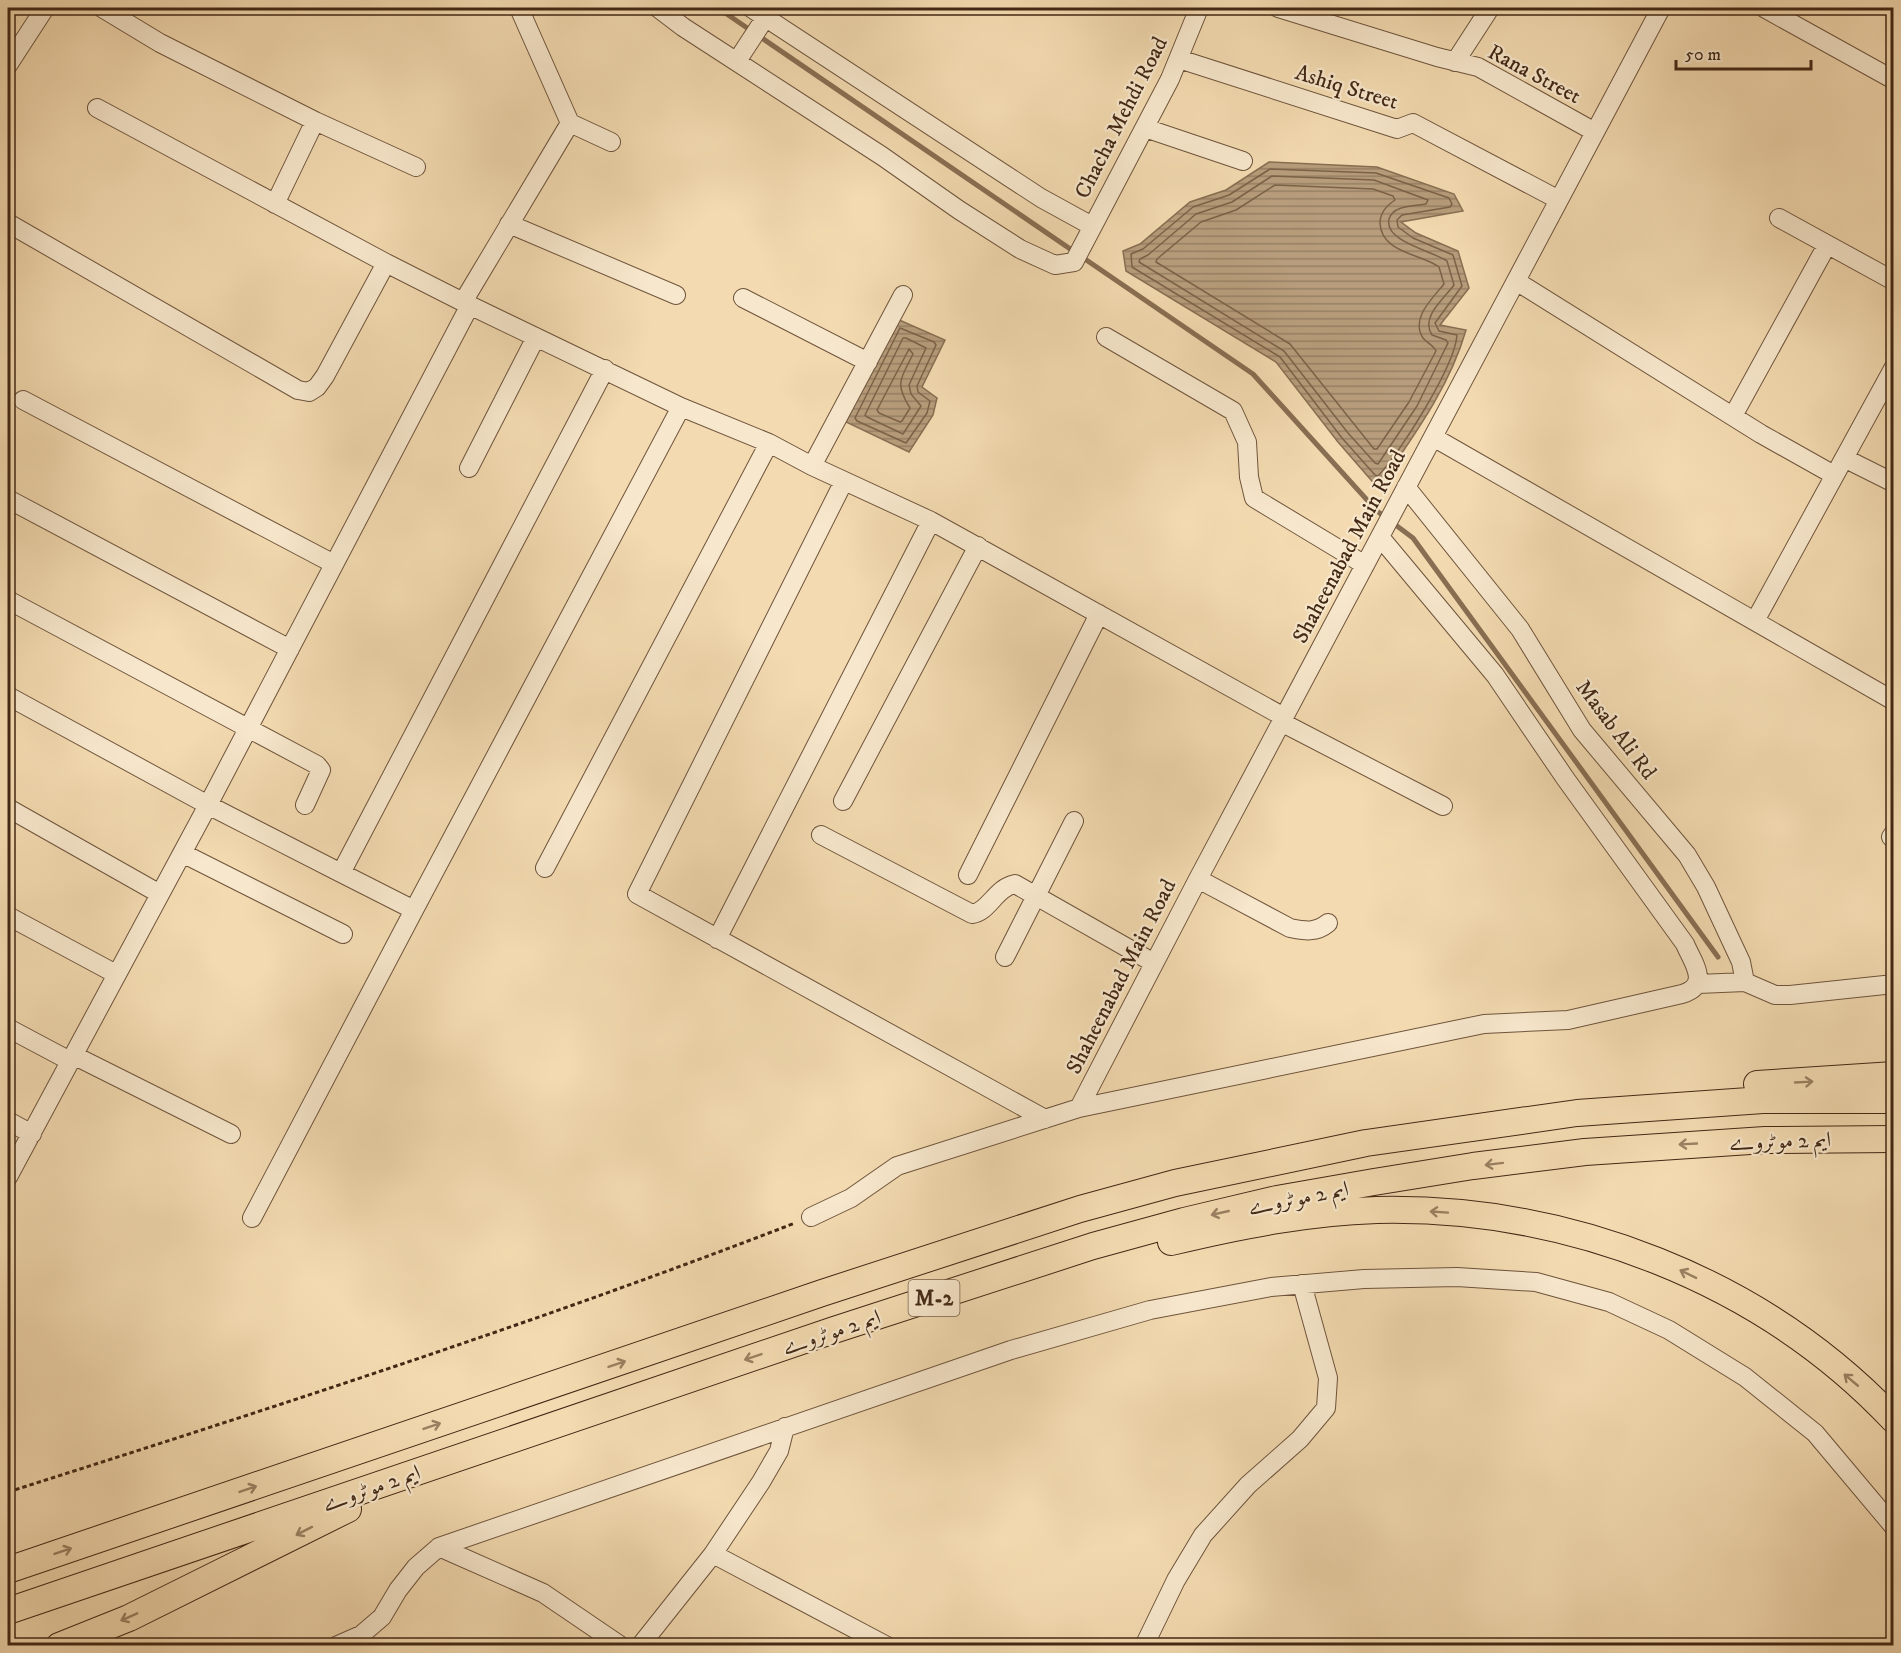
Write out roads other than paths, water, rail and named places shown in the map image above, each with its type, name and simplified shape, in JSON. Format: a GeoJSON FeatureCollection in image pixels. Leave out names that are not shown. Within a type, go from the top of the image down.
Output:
{"type":"FeatureCollection","features":[{"type":"Feature","properties":{"kind":"highway"},"geometry":{"type":"LineString","coordinates":[[1270,1162],[1418,1122],[1697,1087],[1893,1075]]}},
{"type":"Feature","properties":{"kind":"highway","name":"ایم 2 موٹروے"},"geometry":{"type":"LineString","coordinates":[[8,1570],[822,1293],[1068,1212],[1175,1183],[1366,1143],[1577,1113],[1763,1100],[1893,1100]]}},
{"type":"Feature","properties":{"kind":"highway","name":"ایم 2 موٹروے"},"geometry":{"type":"LineString","coordinates":[[8,1611],[834,1330],[1093,1246],[1184,1221],[1299,1195],[1473,1166],[1585,1152],[1765,1140],[1893,1139]]}},
{"type":"Feature","properties":{"kind":"highway"},"geometry":{"type":"LineString","coordinates":[[834,1330],[1166,1243],[1299,1216],[1378,1210],[1454,1213],[1535,1224],[1598,1239],[1685,1272],[1762,1313],[1788,1331],[1860,1388],[1893,1420]]}},
{"type":"Feature","properties":{"kind":"highway"},"geometry":{"type":"LineString","coordinates":[[59,1646],[129,1618],[451,1459]]}},
{"type":"Feature","properties":{"kind":"street"},"geometry":{"type":"LineString","coordinates":[[8,65],[45,8]]}},
{"type":"Feature","properties":{"kind":"street"},"geometry":{"type":"LineString","coordinates":[[102,8],[160,43],[315,121],[416,167]]}},
{"type":"Feature","properties":{"kind":"street"},"geometry":{"type":"LineString","coordinates":[[519,8],[570,123],[611,142]]}},
{"type":"Feature","properties":{"kind":"street"},"geometry":{"type":"LineString","coordinates":[[658,8],[737,61],[766,18]]}},
{"type":"Feature","properties":{"kind":"street"},"geometry":{"type":"LineString","coordinates":[[751,8],[1041,198],[1092,226]]}},
{"type":"Feature","properties":{"kind":"street","name":"Chacha Mehdi Road"},"geometry":{"type":"LineString","coordinates":[[737,61],[882,156],[959,210],[1020,249],[1055,265],[1078,254],[1170,79],[1199,8]]}},
{"type":"Feature","properties":{"kind":"street","name":"Rana Street"},"geometry":{"type":"LineString","coordinates":[[1278,8],[1478,68],[1595,132]]}},
{"type":"Feature","properties":{"kind":"street"},"geometry":{"type":"LineString","coordinates":[[1455,62],[1490,8]]}},
{"type":"Feature","properties":{"kind":"street","name":"Shaheenabad Main Road"},"geometry":{"type":"LineString","coordinates":[[1079,1108],[1282,720],[1661,8]]}},
{"type":"Feature","properties":{"kind":"street"},"geometry":{"type":"LineString","coordinates":[[1764,8],[1893,80]]}},
{"type":"Feature","properties":{"kind":"street","name":"Ashiq Street"},"geometry":{"type":"LineString","coordinates":[[1179,58],[1397,129],[1413,123],[1559,200]]}},
{"type":"Feature","properties":{"kind":"street"},"geometry":{"type":"LineString","coordinates":[[97,108],[386,263],[681,407],[769,443],[812,466],[931,521],[1099,614],[1282,720],[1443,806]]}},
{"type":"Feature","properties":{"kind":"street"},"geometry":{"type":"LineString","coordinates":[[275,204],[315,121]]}},
{"type":"Feature","properties":{"kind":"street"},"geometry":{"type":"LineString","coordinates":[[8,1178],[290,649],[509,224],[570,123]]}},
{"type":"Feature","properties":{"kind":"street"},"geometry":{"type":"LineString","coordinates":[[1144,128],[1243,161]]}},
{"type":"Feature","properties":{"kind":"street"},"geometry":{"type":"LineString","coordinates":[[1779,218],[1893,281]]}},
{"type":"Feature","properties":{"kind":"street"},"geometry":{"type":"LineString","coordinates":[[8,223],[298,390],[309,392],[317,387],[325,376],[386,263]]}},
{"type":"Feature","properties":{"kind":"street"},"geometry":{"type":"LineString","coordinates":[[509,224],[676,295]]}},
{"type":"Feature","properties":{"kind":"street"},"geometry":{"type":"LineString","coordinates":[[1733,416],[1827,245]]}},
{"type":"Feature","properties":{"kind":"street"},"geometry":{"type":"LineString","coordinates":[[1516,281],[1733,416],[1834,475]]}},
{"type":"Feature","properties":{"kind":"street"},"geometry":{"type":"LineString","coordinates":[[812,466],[903,295]]}},
{"type":"Feature","properties":{"kind":"street"},"geometry":{"type":"LineString","coordinates":[[743,298],[868,362]]}},
{"type":"Feature","properties":{"kind":"street"},"geometry":{"type":"LineString","coordinates":[[469,468],[536,337]]}},
{"type":"Feature","properties":{"kind":"street"},"geometry":{"type":"LineString","coordinates":[[1106,337],[1233,411],[1247,442],[1249,477],[1254,498],[1365,565]]}},
{"type":"Feature","properties":{"kind":"street"},"geometry":{"type":"LineString","coordinates":[[1755,621],[1893,367]]}},
{"type":"Feature","properties":{"kind":"street"},"geometry":{"type":"LineString","coordinates":[[341,873],[605,369]]}},
{"type":"Feature","properties":{"kind":"street"},"geometry":{"type":"LineString","coordinates":[[23,400],[334,564]]}},
{"type":"Feature","properties":{"kind":"street"},"geometry":{"type":"LineString","coordinates":[[252,1218],[681,407]]}},
{"type":"Feature","properties":{"kind":"street"},"geometry":{"type":"LineString","coordinates":[[1433,437],[1893,701]]}},
{"type":"Feature","properties":{"kind":"street"},"geometry":{"type":"LineString","coordinates":[[545,868],[769,443]]}},
{"type":"Feature","properties":{"kind":"street"},"geometry":{"type":"LineString","coordinates":[[1844,458],[1893,483]]}},
{"type":"Feature","properties":{"kind":"street"},"geometry":{"type":"LineString","coordinates":[[844,481],[637,894],[1045,1119]]}},
{"type":"Feature","properties":{"kind":"street","name":"Masab Ali Rd"},"geometry":{"type":"LineString","coordinates":[[1406,487],[1520,629],[1582,730],[1687,855],[1706,886],[1741,962],[1745,982]]}},
{"type":"Feature","properties":{"kind":"street"},"geometry":{"type":"LineString","coordinates":[[8,499],[290,649]]}},
{"type":"Feature","properties":{"kind":"street"},"geometry":{"type":"LineString","coordinates":[[717,939],[931,521]]}},
{"type":"Feature","properties":{"kind":"street"},"geometry":{"type":"LineString","coordinates":[[811,1217],[851,1198],[897,1166],[1079,1108],[1484,1024],[1568,1020],[1695,989],[1698,984],[1697,971],[1685,944],[1495,675],[1380,537]]}},
{"type":"Feature","properties":{"kind":"street"},"geometry":{"type":"LineString","coordinates":[[843,801],[978,546]]}},
{"type":"Feature","properties":{"kind":"street"},"geometry":{"type":"LineString","coordinates":[[8,600],[318,765],[321,770],[305,805]]}},
{"type":"Feature","properties":{"kind":"street"},"geometry":{"type":"LineString","coordinates":[[968,875],[1099,614]]}},
{"type":"Feature","properties":{"kind":"street"},"geometry":{"type":"LineString","coordinates":[[8,696],[208,805],[414,910]]}},
{"type":"Feature","properties":{"kind":"street"},"geometry":{"type":"LineString","coordinates":[[8,808],[160,894]]}},
{"type":"Feature","properties":{"kind":"street"},"geometry":{"type":"LineString","coordinates":[[1005,957],[1074,821]]}},
{"type":"Feature","properties":{"kind":"street"},"geometry":{"type":"LineString","coordinates":[[821,835],[972,914],[980,911],[1001,889],[1015,884],[1154,963]]}},
{"type":"Feature","properties":{"kind":"street"},"geometry":{"type":"LineString","coordinates":[[182,853],[343,934]]}},
{"type":"Feature","properties":{"kind":"street"},"geometry":{"type":"LineString","coordinates":[[1198,879],[1290,928],[1305,931],[1320,930],[1328,923]]}},
{"type":"Feature","properties":{"kind":"street"},"geometry":{"type":"LineString","coordinates":[[8,916],[116,974]]}},
{"type":"Feature","properties":{"kind":"street"},"geometry":{"type":"LineString","coordinates":[[1698,984],[1745,982],[1775,995],[1893,984]]}},
{"type":"Feature","properties":{"kind":"street"},"geometry":{"type":"LineString","coordinates":[[8,1028],[231,1134]]}},
{"type":"Feature","properties":{"kind":"street"},"geometry":{"type":"LineString","coordinates":[[8,1121],[32,1134]]}},
{"type":"Feature","properties":{"kind":"street"},"geometry":{"type":"LineString","coordinates":[[336,1646],[361,1635],[382,1617],[398,1590],[416,1567],[439,1547],[1011,1350],[1150,1310],[1270,1287],[1364,1279],[1457,1277],[1536,1282],[1609,1302],[1669,1330],[1745,1377],[1815,1433],[1893,1527]]}},
{"type":"Feature","properties":{"kind":"street"},"geometry":{"type":"LineString","coordinates":[[1143,1646],[1176,1580],[1203,1535],[1248,1485],[1300,1439],[1326,1408],[1328,1378],[1302,1284]]}},
{"type":"Feature","properties":{"kind":"street"},"geometry":{"type":"LineString","coordinates":[[640,1646],[713,1554],[761,1482],[779,1451],[785,1427]]}},
{"type":"Feature","properties":{"kind":"street"},"geometry":{"type":"LineString","coordinates":[[439,1547],[543,1593],[621,1646]]}},
{"type":"Feature","properties":{"kind":"street"},"geometry":{"type":"LineString","coordinates":[[713,1554],[887,1646]]}},
{"type":"Feature","properties":{"kind":"water"},"geometry":{"type":"Polygon","coordinates":[[[1269,162],[1377,167],[1454,194],[1463,211],[1401,222],[1416,233],[1458,251],[1469,288],[1440,325],[1466,330],[1459,352],[1440,393],[1378,488],[1338,442],[1276,362],[1126,271],[1123,251],[1140,244],[1190,202],[1226,190],[1269,162]]]}},
{"type":"Feature","properties":{"kind":"water"},"geometry":{"type":"Polygon","coordinates":[[[897,319],[945,340],[922,387],[937,398],[933,415],[909,452],[846,422],[897,319]]]}},
{"type":"Feature","properties":{"kind":"waterway"},"geometry":{"type":"LineString","coordinates":[[718,8],[1253,374],[1377,511],[1413,538],[1718,957]]}}]}
